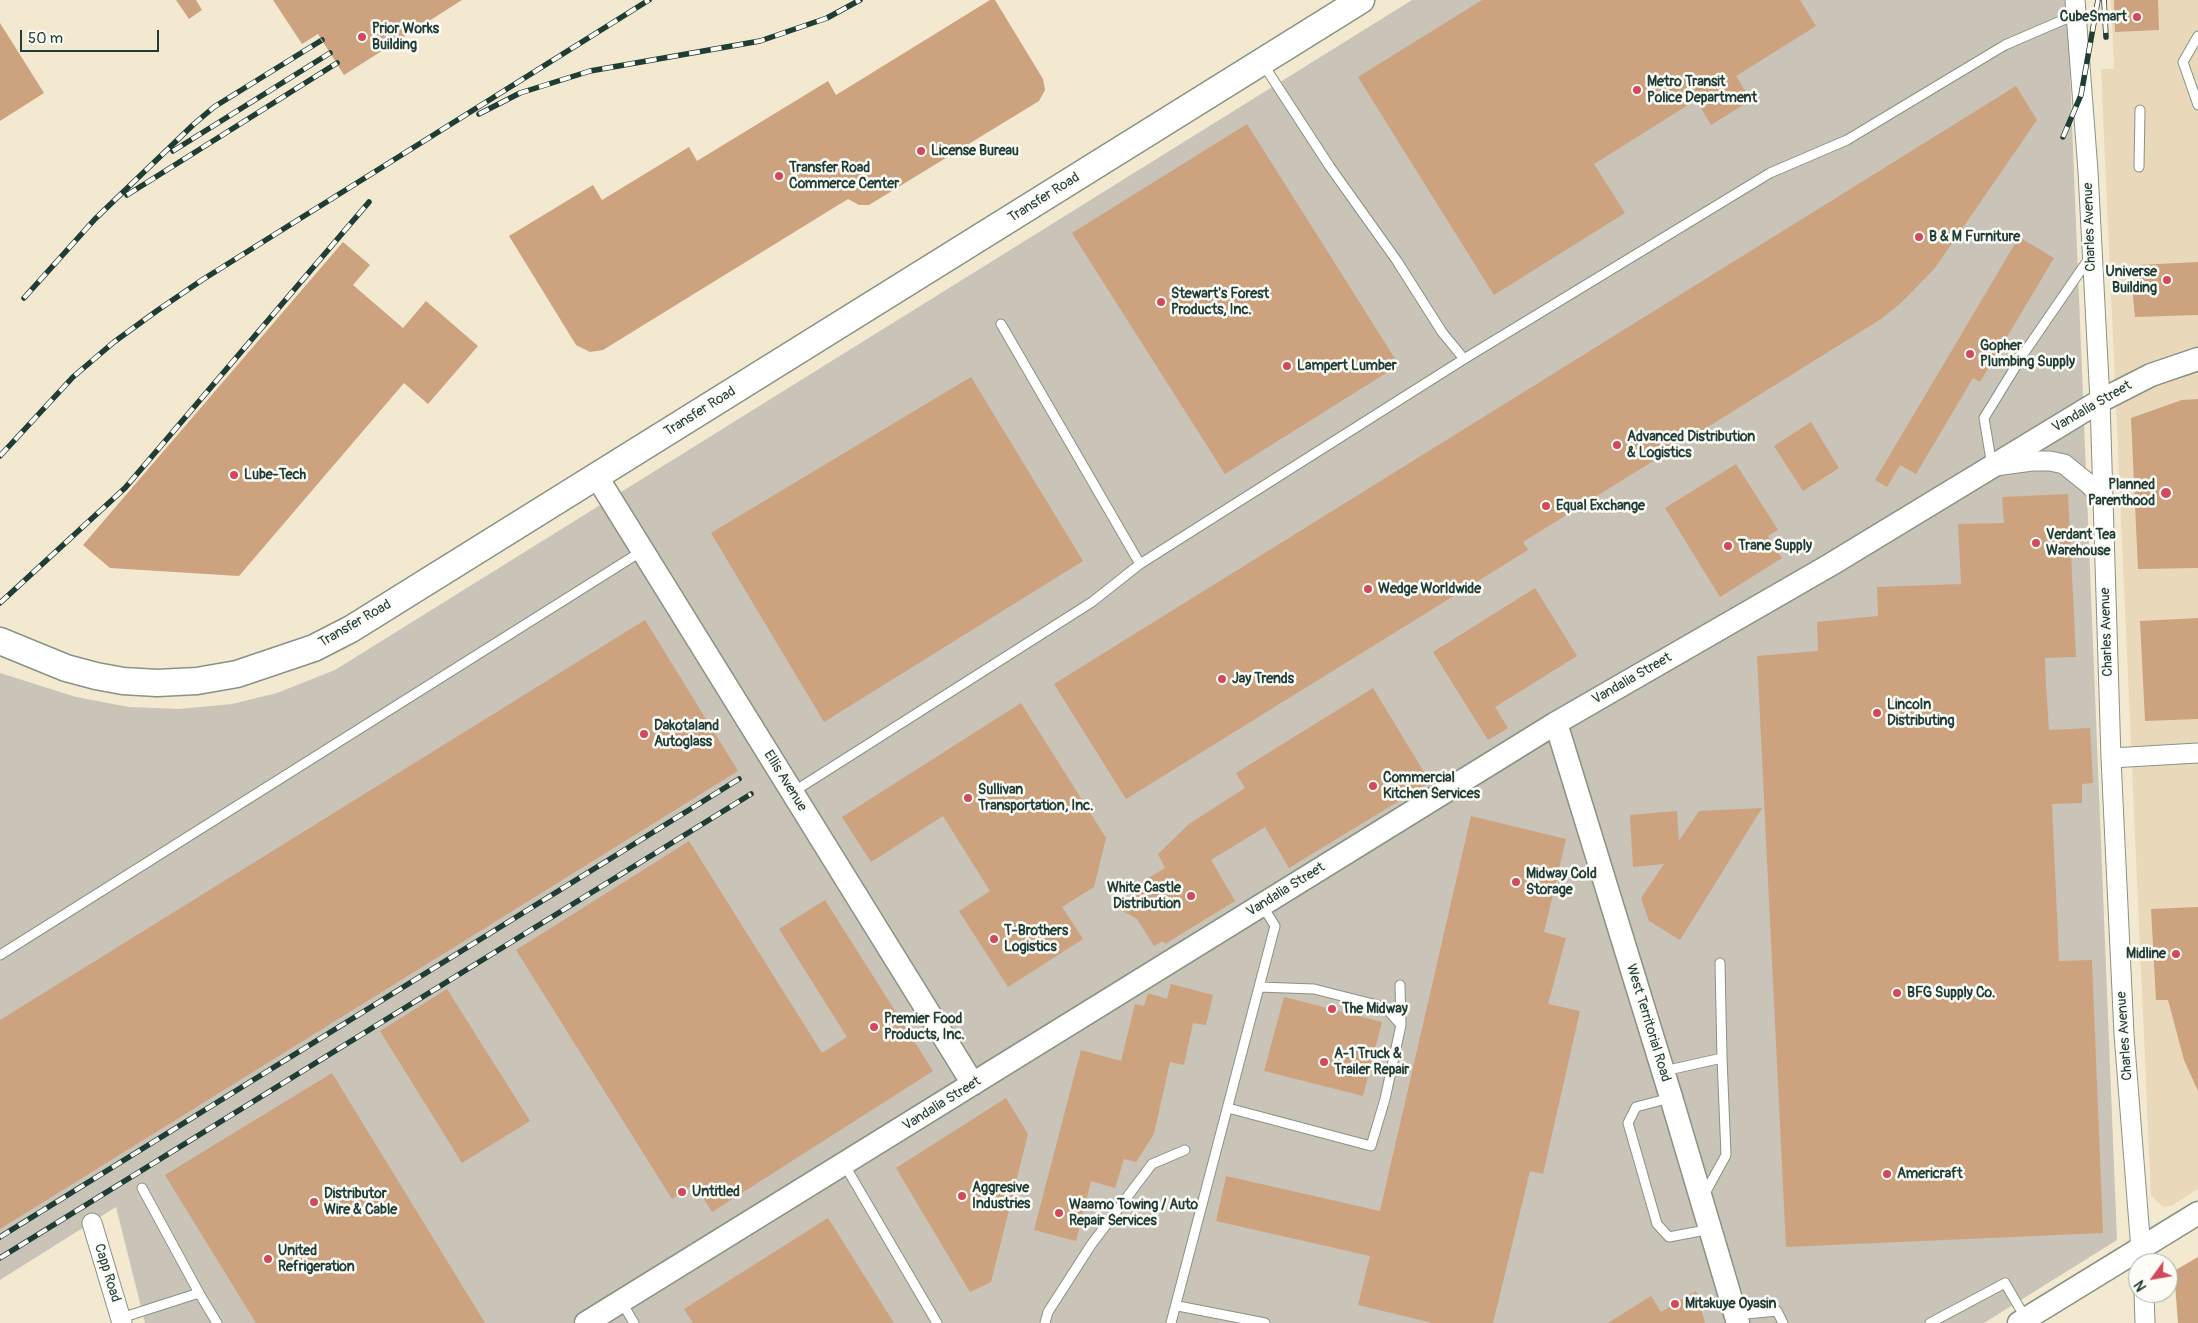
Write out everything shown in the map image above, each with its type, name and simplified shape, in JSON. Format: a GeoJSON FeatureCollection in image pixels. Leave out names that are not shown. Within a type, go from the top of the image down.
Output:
{"type":"FeatureCollection","features":[{"type":"Feature","properties":{"kind":"main road","name":"Transfer Road"},"geometry":{"type":"LineString","coordinates":[[0,641],[66,668],[123,681],[157,683],[197,681],[229,676],[314,648],[351,629],[597,477],[1361,0]]}},
{"type":"Feature","properties":{"kind":"street","name":"Charles Avenue"},"geometry":{"type":"LineString","coordinates":[[2076,7],[2100,401],[2111,758],[2124,1034],[2142,1253]]}},
{"type":"Feature","properties":{"kind":"street","name":"Vandalia Street"},"geometry":{"type":"LineString","coordinates":[[586,1323],[1556,723],[1830,565],[2100,401],[2151,375],[2198,359]]}},
{"type":"Feature","properties":{"kind":"street","name":"Vandalia Street"},"geometry":{"type":"LineString","coordinates":[[1992,466],[2032,460],[2064,464],[2090,485],[2103,500]]}},
{"type":"Feature","properties":{"kind":"street","name":"Ellis Avenue"},"geometry":{"type":"LineString","coordinates":[[597,477],[973,1084]]}},
{"type":"Feature","properties":{"kind":"street","name":"West Territorial Road"},"geometry":{"type":"LineString","coordinates":[[1556,723],[1737,1319]]}},
{"type":"Feature","properties":{"kind":"street"},"geometry":{"type":"LineString","coordinates":[[2111,758],[2198,753]]}},
{"type":"Feature","properties":{"kind":"street"},"geometry":{"type":"LineString","coordinates":[[2146,1253],[2198,1212]]}},
{"type":"Feature","properties":{"kind":"street","name":"Capp Road"},"geometry":{"type":"LineString","coordinates":[[92,1223],[122,1320]]}},
{"type":"Feature","properties":{"kind":"street"},"geometry":{"type":"LineString","coordinates":[[2023,1321],[2128,1264]]}},
{"type":"Feature","properties":{"kind":"street"},"geometry":{"type":"LineString","coordinates":[[2144,1303],[2145,1323]]}},
{"type":"Feature","properties":{"kind":"lane"},"geometry":{"type":"LineString","coordinates":[[792,792],[1092,602],[1140,564],[1464,359],[1770,173],[1847,140],[2005,45],[2076,7]]}},
{"type":"Feature","properties":{"kind":"lane"},"geometry":{"type":"LineString","coordinates":[[2198,36],[2183,62],[2198,105]]}},
{"type":"Feature","properties":{"kind":"lane"},"geometry":{"type":"LineString","coordinates":[[1261,62],[1330,167],[1397,261],[1442,332],[1464,359]]}},
{"type":"Feature","properties":{"kind":"lane"},"geometry":{"type":"LineString","coordinates":[[2139,167],[2140,110]]}},
{"type":"Feature","properties":{"kind":"lane"},"geometry":{"type":"LineString","coordinates":[[1992,466],[1984,418],[2024,353],[2091,255]]}},
{"type":"Feature","properties":{"kind":"lane"},"geometry":{"type":"LineString","coordinates":[[1000,324],[1140,564]]}},
{"type":"Feature","properties":{"kind":"lane"},"geometry":{"type":"LineString","coordinates":[[0,955],[642,550]]}},
{"type":"Feature","properties":{"kind":"lane"},"geometry":{"type":"LineString","coordinates":[[1171,1323],[1178,1306],[1275,926],[1262,905]]}},
{"type":"Feature","properties":{"kind":"lane"},"geometry":{"type":"LineString","coordinates":[[1702,1199],[1726,1155],[1720,963]]}},
{"type":"Feature","properties":{"kind":"lane"},"geometry":{"type":"LineString","coordinates":[[1228,1108],[1371,1146],[1385,1099],[1401,1025],[1400,985]]}},
{"type":"Feature","properties":{"kind":"lane"},"geometry":{"type":"LineString","coordinates":[[1259,987],[1314,989],[1385,1007],[1401,1025]]}},
{"type":"Feature","properties":{"kind":"lane"},"geometry":{"type":"LineString","coordinates":[[1663,1071],[1722,1058]]}},
{"type":"Feature","properties":{"kind":"lane"},"geometry":{"type":"LineString","coordinates":[[1671,1097],[1636,1107],[1628,1123],[1657,1224],[1669,1237],[1711,1229]]}},
{"type":"Feature","properties":{"kind":"lane"},"geometry":{"type":"LineString","coordinates":[[1046,1323],[1048,1312],[1091,1245],[1152,1164],[1185,1150]]}},
{"type":"Feature","properties":{"kind":"lane"},"geometry":{"type":"LineString","coordinates":[[844,1164],[937,1323]]}},
{"type":"Feature","properties":{"kind":"lane"},"geometry":{"type":"LineString","coordinates":[[142,1188],[217,1323]]}},
{"type":"Feature","properties":{"kind":"lane"},"geometry":{"type":"LineString","coordinates":[[1930,1323],[2005,1283],[2023,1321]]}},
{"type":"Feature","properties":{"kind":"lane"},"geometry":{"type":"LineString","coordinates":[[122,1320],[199,1293]]}},
{"type":"Feature","properties":{"kind":"lane"},"geometry":{"type":"LineString","coordinates":[[621,1301],[634,1323]]}},
{"type":"Feature","properties":{"kind":"lane"},"geometry":{"type":"LineString","coordinates":[[1178,1306],[1264,1323]]}},
{"type":"Feature","properties":{"kind":"lane"},"geometry":{"type":"LineString","coordinates":[[1737,1319],[1777,1311],[1783,1323]]}},
{"type":"Feature","properties":{"kind":"shaded area"},"geometry":{"type":"Polygon","coordinates":[[[1412,0],[2067,0],[2117,1240],[1984,1323],[145,1323],[116,1207],[0,1280],[0,673],[76,697],[129,707],[179,709],[232,704],[277,693],[335,670],[1412,0]]]}},
{"type":"Feature","properties":{"kind":"shaded area"},"geometry":{"type":"Polygon","coordinates":[[[2111,0],[2198,0],[2198,1189],[2171,1206],[2163,1207],[2151,1196],[2101,69],[2114,69],[2111,0]]]}},
{"type":"Feature","properties":{"kind":"building"},"geometry":{"type":"Polygon","coordinates":[[[176,0],[196,0],[202,10],[189,19],[176,0]]]}},
{"type":"Feature","properties":{"kind":"building","name":"Prior Works Building"},"geometry":{"type":"Polygon","coordinates":[[[273,0],[462,0],[344,75],[318,34],[302,44],[273,0]]]}},
{"type":"Feature","properties":{"kind":"building","name":"Transfer Road Commerce Center"},"geometry":{"type":"Polygon","coordinates":[[[990,0],[995,0],[1043,79],[1045,90],[1039,101],[869,205],[859,205],[848,199],[603,350],[590,352],[576,345],[509,236],[593,185],[602,200],[689,147],[697,161],[828,81],[836,95],[990,0]]]}},
{"type":"Feature","properties":{"kind":"building"},"geometry":{"type":"Polygon","coordinates":[[[1482,0],[1800,0],[1816,26],[1736,76],[1751,100],[1711,125],[1696,100],[1594,164],[1625,213],[1494,295],[1358,77],[1482,0]]]}},
{"type":"Feature","properties":{"kind":"building","name":"CubeSmart"},"geometry":{"type":"Polygon","coordinates":[[[2114,0],[2158,0],[2159,30],[2115,32],[2114,0]]]}},
{"type":"Feature","properties":{"kind":"building"},"geometry":{"type":"Polygon","coordinates":[[[0,23],[44,93],[0,121],[0,23]]]}},
{"type":"Feature","properties":{"kind":"building"},"geometry":{"type":"Polygon","coordinates":[[[2016,86],[2037,120],[1935,268],[1902,302],[1881,319],[1523,542],[1528,550],[1126,799],[1054,684],[2016,86]]]}},
{"type":"Feature","properties":{"kind":"building"},"geometry":{"type":"Polygon","coordinates":[[[1247,124],[1399,365],[1225,474],[1072,233],[1247,124]]]}},
{"type":"Feature","properties":{"kind":"building"},"geometry":{"type":"Polygon","coordinates":[[[2019,237],[2054,258],[1980,382],[1973,378],[1916,474],[1900,465],[1887,487],[1875,480],[2019,237]]]}},
{"type":"Feature","properties":{"kind":"building","name":"Lube-Tech"},"geometry":{"type":"Polygon","coordinates":[[[343,242],[370,265],[353,285],[403,328],[426,301],[478,346],[428,404],[404,383],[239,576],[110,568],[83,545],[343,242]]]}},
{"type":"Feature","properties":{"kind":"building","name":"Universe Building"},"geometry":{"type":"Polygon","coordinates":[[[2198,262],[2198,315],[2135,317],[2133,296],[2138,265],[2198,262]]]}},
{"type":"Feature","properties":{"kind":"building"},"geometry":{"type":"Polygon","coordinates":[[[971,377],[1083,561],[824,722],[711,533],[971,377]]]}},
{"type":"Feature","properties":{"kind":"building","name":"Planned Parenthood"},"geometry":{"type":"Polygon","coordinates":[[[2198,399],[2198,568],[2138,569],[2131,418],[2182,400],[2198,399]]]}},
{"type":"Feature","properties":{"kind":"building"},"geometry":{"type":"Polygon","coordinates":[[[1811,422],[1839,468],[1803,491],[1774,446],[1811,422]]]}},
{"type":"Feature","properties":{"kind":"building"},"geometry":{"type":"Polygon","coordinates":[[[1736,464],[1778,530],[1768,536],[1782,558],[1720,597],[1665,508],[1736,464]]]}},
{"type":"Feature","properties":{"kind":"building"},"geometry":{"type":"Polygon","coordinates":[[[2068,494],[2076,657],[2045,658],[2049,730],[2090,728],[2093,783],[2082,784],[2082,803],[2052,804],[2059,961],[2092,960],[2103,1233],[1786,1247],[1757,656],[1818,651],[1817,622],[1878,616],[1877,587],[1961,584],[1958,524],[2004,523],[2002,497],[2068,494]]]}},
{"type":"Feature","properties":{"kind":"building"},"geometry":{"type":"Polygon","coordinates":[[[1535,588],[1577,656],[1495,707],[1508,728],[1488,740],[1433,652],[1535,588]]]}},
{"type":"Feature","properties":{"kind":"building"},"geometry":{"type":"Polygon","coordinates":[[[2198,618],[2198,719],[2145,721],[2140,621],[2198,618]]]}},
{"type":"Feature","properties":{"kind":"building"},"geometry":{"type":"Polygon","coordinates":[[[645,620],[738,771],[0,1229],[0,1020],[645,620]]]}},
{"type":"Feature","properties":{"kind":"building"},"geometry":{"type":"Polygon","coordinates":[[[1373,688],[1430,782],[1289,868],[1265,827],[1211,860],[1235,901],[1165,944],[1163,941],[1154,946],[1137,919],[1114,906],[1134,895],[1130,889],[1165,868],[1158,854],[1189,824],[1245,788],[1236,773],[1373,688]]]}},
{"type":"Feature","properties":{"kind":"building"},"geometry":{"type":"Polygon","coordinates":[[[1021,703],[1106,838],[1094,887],[1062,907],[1083,939],[1008,987],[959,911],[990,891],[943,816],[871,862],[842,817],[1021,703]]]}},
{"type":"Feature","properties":{"kind":"building"},"geometry":{"type":"Polygon","coordinates":[[[1762,808],[1680,940],[1649,921],[1641,898],[1664,864],[1633,867],[1630,815],[1677,811],[1679,841],[1699,811],[1762,808]]]}},
{"type":"Feature","properties":{"kind":"building"},"geometry":{"type":"Polygon","coordinates":[[[1471,816],[1566,839],[1544,932],[1566,938],[1548,1004],[1580,1011],[1543,1174],[1530,1171],[1493,1323],[1433,1323],[1358,1305],[1370,1256],[1216,1221],[1226,1176],[1380,1211],[1471,816]]]}},
{"type":"Feature","properties":{"kind":"building"},"geometry":{"type":"Polygon","coordinates":[[[689,841],[822,1053],[847,1037],[779,929],[825,900],[933,1071],[712,1212],[694,1184],[672,1199],[516,950],[689,841]]]}},
{"type":"Feature","properties":{"kind":"building","name":"Midline"},"geometry":{"type":"Polygon","coordinates":[[[2198,907],[2198,1091],[2184,1060],[2168,1000],[2156,1000],[2151,909],[2198,907]]]}},
{"type":"Feature","properties":{"kind":"building"},"geometry":{"type":"Polygon","coordinates":[[[1171,984],[1213,995],[1206,1025],[1193,1023],[1184,1065],[1170,1062],[1154,1134],[1136,1162],[1124,1159],[1115,1188],[1091,1181],[1076,1241],[1034,1230],[1081,1050],[1121,1061],[1135,1004],[1144,1006],[1148,993],[1167,999],[1171,984]]]}},
{"type":"Feature","properties":{"kind":"building"},"geometry":{"type":"Polygon","coordinates":[[[447,989],[530,1121],[462,1163],[380,1031],[447,989]]]}},
{"type":"Feature","properties":{"kind":"building"},"geometry":{"type":"Polygon","coordinates":[[[1284,997],[1382,1022],[1363,1096],[1264,1071],[1284,997]]]}},
{"type":"Feature","properties":{"kind":"building"},"geometry":{"type":"Polygon","coordinates":[[[332,1073],[485,1323],[256,1323],[165,1175],[332,1073]]]}},
{"type":"Feature","properties":{"kind":"building"},"geometry":{"type":"Polygon","coordinates":[[[1006,1098],[1028,1134],[991,1282],[970,1292],[896,1168],[1006,1098]]]}},
{"type":"Feature","properties":{"kind":"building"},"geometry":{"type":"Polygon","coordinates":[[[828,1218],[894,1323],[693,1323],[684,1309],[828,1218]]]}},
{"type":"Feature","properties":{"kind":"building"},"geometry":{"type":"Polygon","coordinates":[[[2198,1257],[2198,1323],[2178,1323],[2176,1303],[2178,1303],[2178,1269],[2198,1257]]]}},
{"type":"Feature","properties":{"kind":"building"},"geometry":{"type":"Polygon","coordinates":[[[1696,1291],[1705,1323],[1608,1323],[1651,1296],[1661,1312],[1696,1291]]]}},
{"type":"Feature","properties":{"kind":"railway"},"geometry":{"type":"LineString","coordinates":[[0,456],[73,377],[114,342],[158,310],[202,280],[649,0]]}},
{"type":"Feature","properties":{"kind":"railway"},"geometry":{"type":"LineString","coordinates":[[479,114],[520,93],[590,71],[760,41],[827,18],[860,0]]}},
{"type":"Feature","properties":{"kind":"railway"},"geometry":{"type":"LineString","coordinates":[[2063,137],[2081,95],[2098,0]]}},
{"type":"Feature","properties":{"kind":"railway"},"geometry":{"type":"LineString","coordinates":[[2104,0],[2106,37]]}},
{"type":"Feature","properties":{"kind":"railway"},"geometry":{"type":"LineString","coordinates":[[24,298],[95,219],[194,124],[214,107],[322,40]]}},
{"type":"Feature","properties":{"kind":"railway"},"geometry":{"type":"LineString","coordinates":[[173,151],[330,53]]}},
{"type":"Feature","properties":{"kind":"railway"},"geometry":{"type":"LineString","coordinates":[[127,195],[337,63]]}},
{"type":"Feature","properties":{"kind":"railway"},"geometry":{"type":"LineString","coordinates":[[0,603],[125,488],[369,202]]}},
{"type":"Feature","properties":{"kind":"railway"},"geometry":{"type":"LineString","coordinates":[[0,1237],[739,779]]}},
{"type":"Feature","properties":{"kind":"railway"},"geometry":{"type":"LineString","coordinates":[[0,1258],[751,794]]}},
{"type":"Feature","properties":{"kind":"place","name":"CubeSmart"},"geometry":{"type":"Point","coordinates":[2137,17]}},
{"type":"Feature","properties":{"kind":"place","name":"Prior Works Building"},"geometry":{"type":"Point","coordinates":[362,37]}},
{"type":"Feature","properties":{"kind":"place","name":"Metro Transit Police Department"},"geometry":{"type":"Point","coordinates":[1637,90]}},
{"type":"Feature","properties":{"kind":"place","name":"License Bureau"},"geometry":{"type":"Point","coordinates":[921,151]}},
{"type":"Feature","properties":{"kind":"place","name":"Transfer Road Commerce Center"},"geometry":{"type":"Point","coordinates":[779,176]}},
{"type":"Feature","properties":{"kind":"place","name":"B & M Furniture"},"geometry":{"type":"Point","coordinates":[1919,237]}},
{"type":"Feature","properties":{"kind":"place","name":"Universe Building"},"geometry":{"type":"Point","coordinates":[2167,280]}},
{"type":"Feature","properties":{"kind":"place","name":"Stewart's Forest Products, Inc."},"geometry":{"type":"Point","coordinates":[1161,302]}},
{"type":"Feature","properties":{"kind":"place","name":"Gopher Plumbing Supply"},"geometry":{"type":"Point","coordinates":[1970,354]}},
{"type":"Feature","properties":{"kind":"place","name":"Lampert Lumber"},"geometry":{"type":"Point","coordinates":[1287,366]}},
{"type":"Feature","properties":{"kind":"place","name":"Advanced Distribution & Logistics"},"geometry":{"type":"Point","coordinates":[1617,445]}},
{"type":"Feature","properties":{"kind":"place","name":"Lube-Tech"},"geometry":{"type":"Point","coordinates":[234,475]}},
{"type":"Feature","properties":{"kind":"place","name":"Planned Parenthood"},"geometry":{"type":"Point","coordinates":[2166,493]}},
{"type":"Feature","properties":{"kind":"place","name":"Equal Exchange"},"geometry":{"type":"Point","coordinates":[1546,506]}},
{"type":"Feature","properties":{"kind":"place","name":"Verdant Tea Warehouse"},"geometry":{"type":"Point","coordinates":[2036,543]}},
{"type":"Feature","properties":{"kind":"place","name":"Trane Supply"},"geometry":{"type":"Point","coordinates":[1728,546]}},
{"type":"Feature","properties":{"kind":"place","name":"Wedge Worldwide"},"geometry":{"type":"Point","coordinates":[1368,589]}},
{"type":"Feature","properties":{"kind":"place","name":"Jay Trends"},"geometry":{"type":"Point","coordinates":[1222,679]}},
{"type":"Feature","properties":{"kind":"place","name":"Lincoln Distributing"},"geometry":{"type":"Point","coordinates":[1877,713]}},
{"type":"Feature","properties":{"kind":"place","name":"Dakotaland Autoglass"},"geometry":{"type":"Point","coordinates":[644,734]}},
{"type":"Feature","properties":{"kind":"place","name":"Commercial Kitchen Services"},"geometry":{"type":"Point","coordinates":[1373,786]}},
{"type":"Feature","properties":{"kind":"place","name":"Sullivan Transportation, Inc."},"geometry":{"type":"Point","coordinates":[968,798]}},
{"type":"Feature","properties":{"kind":"place","name":"Midway Cold Storage"},"geometry":{"type":"Point","coordinates":[1516,882]}},
{"type":"Feature","properties":{"kind":"place","name":"White Castle Distribution"},"geometry":{"type":"Point","coordinates":[1191,896]}},
{"type":"Feature","properties":{"kind":"place","name":"T-Brothers Logistics"},"geometry":{"type":"Point","coordinates":[994,939]}},
{"type":"Feature","properties":{"kind":"place","name":"Midline"},"geometry":{"type":"Point","coordinates":[2176,954]}},
{"type":"Feature","properties":{"kind":"place","name":"BFG Supply Co."},"geometry":{"type":"Point","coordinates":[1897,993]}},
{"type":"Feature","properties":{"kind":"place","name":"The Midway"},"geometry":{"type":"Point","coordinates":[1332,1009]}},
{"type":"Feature","properties":{"kind":"place","name":"Premier Food Products, Inc."},"geometry":{"type":"Point","coordinates":[874,1027]}},
{"type":"Feature","properties":{"kind":"place","name":"A-1 Truck & Trailer Repair"},"geometry":{"type":"Point","coordinates":[1324,1062]}},
{"type":"Feature","properties":{"kind":"place","name":"Americraft"},"geometry":{"type":"Point","coordinates":[1887,1174]}},
{"type":"Feature","properties":{"kind":"place","name":"Untitled"},"geometry":{"type":"Point","coordinates":[682,1192]}},
{"type":"Feature","properties":{"kind":"place","name":"Aggresive Industries"},"geometry":{"type":"Point","coordinates":[962,1196]}},
{"type":"Feature","properties":{"kind":"place","name":"Distributor Wire & Cable"},"geometry":{"type":"Point","coordinates":[314,1202]}},
{"type":"Feature","properties":{"kind":"place","name":"Waamo Towing / Auto Repair Services"},"geometry":{"type":"Point","coordinates":[1059,1213]}},
{"type":"Feature","properties":{"kind":"place","name":"United Refrigeration"},"geometry":{"type":"Point","coordinates":[268,1259]}},
{"type":"Feature","properties":{"kind":"place","name":"Mitakuye Oyasin"},"geometry":{"type":"Point","coordinates":[1675,1304]}}]}
